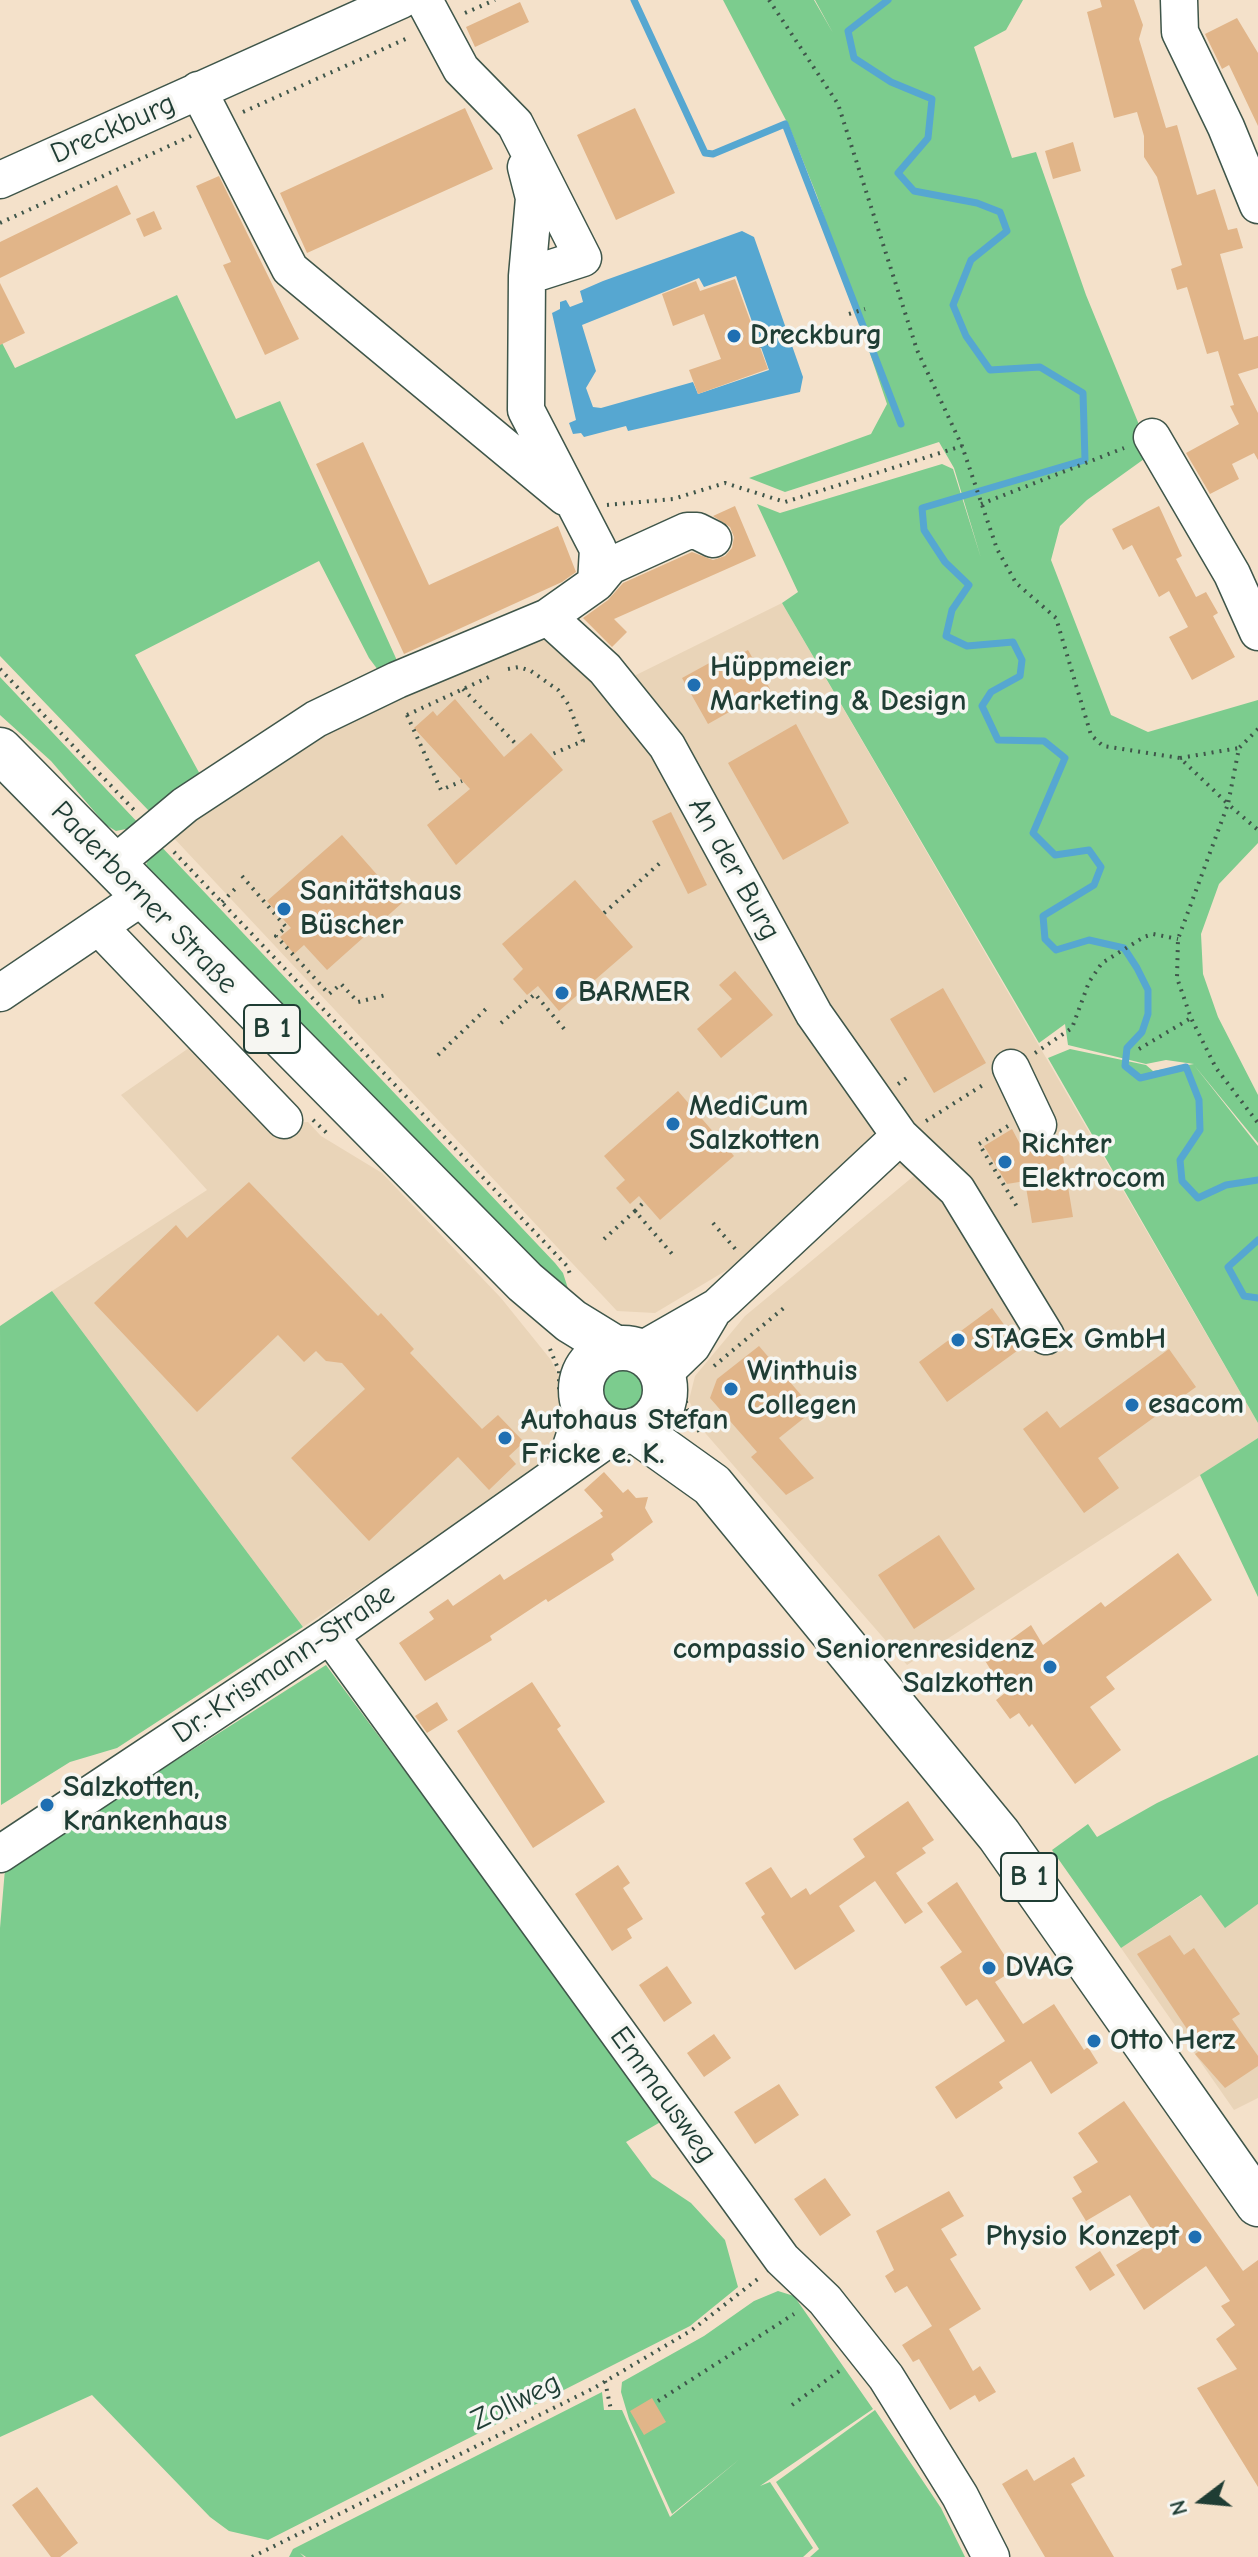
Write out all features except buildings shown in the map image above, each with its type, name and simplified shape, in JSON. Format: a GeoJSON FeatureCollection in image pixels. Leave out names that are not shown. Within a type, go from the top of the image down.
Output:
{"type":"FeatureCollection","features":[{"type":"Feature","properties":{"kind":"main road","name":"Paderborner Straße"},"geometry":{"type":"LineString","coordinates":[[0,750],[525,1282],[571,1321],[646,1367],[712,1485],[999,1835],[1258,2204]]}},
{"type":"Feature","properties":{"kind":"main road","name":"Paderborner Straße"},"geometry":{"type":"LineString","coordinates":[[525,1282],[559,1336],[583,1395],[599,1424],[627,1431],[712,1485]]}},
{"type":"Feature","properties":{"kind":"main road"},"geometry":{"type":"LineString","coordinates":[[583,1395],[592,1360],[646,1367],[655,1416],[627,1431]]}},
{"type":"Feature","properties":{"kind":"street","name":"Dreckburg"},"geometry":{"type":"LineString","coordinates":[[0,180],[401,0]]}},
{"type":"Feature","properties":{"kind":"street"},"geometry":{"type":"LineString","coordinates":[[424,0],[461,69],[515,124],[583,258],[527,276]]}},
{"type":"Feature","properties":{"kind":"street"},"geometry":{"type":"LineString","coordinates":[[1179,0],[1180,32],[1226,127],[1258,205]]}},
{"type":"Feature","properties":{"kind":"street"},"geometry":{"type":"LineString","coordinates":[[198,90],[290,269],[577,507]]}},
{"type":"Feature","properties":{"kind":"street"},"geometry":{"type":"LineString","coordinates":[[515,124],[534,198],[527,276],[526,410],[598,549],[596,583]]}},
{"type":"Feature","properties":{"kind":"street"},"geometry":{"type":"LineString","coordinates":[[1152,437],[1245,565],[1258,632]]}},
{"type":"Feature","properties":{"kind":"street"},"geometry":{"type":"LineString","coordinates":[[0,993],[99,927],[127,881],[152,830],[316,719],[397,680],[548,617],[596,583],[610,566],[687,531],[697,531],[713,539]]}},
{"type":"Feature","properties":{"kind":"street","name":"An der Burg"},"geometry":{"type":"LineString","coordinates":[[548,617],[605,669],[667,746],[803,1022],[900,1136],[957,1190],[1046,1336]]}},
{"type":"Feature","properties":{"kind":"street"},"geometry":{"type":"LineString","coordinates":[[99,927],[284,1120]]}},
{"type":"Feature","properties":{"kind":"street"},"geometry":{"type":"LineString","coordinates":[[1011,1068],[1028,1123]]}},
{"type":"Feature","properties":{"kind":"street"},"geometry":{"type":"LineString","coordinates":[[646,1367],[692,1346],[713,1310],[900,1136]]}},
{"type":"Feature","properties":{"kind":"street"},"geometry":{"type":"LineString","coordinates":[[564,1468],[583,1395]]}},
{"type":"Feature","properties":{"kind":"street","name":"Dr.-Krismann-Straße"},"geometry":{"type":"LineString","coordinates":[[0,1854],[330,1635],[564,1468],[627,1431]]}},
{"type":"Feature","properties":{"kind":"street","name":"Emmausweg"},"geometry":{"type":"LineString","coordinates":[[330,1635],[782,2259],[825,2300],[886,2377],[960,2496],[991,2557]]}},
{"type":"Feature","properties":{"kind":"path"},"geometry":{"type":"LineString","coordinates":[[769,0],[838,104],[917,350],[962,446],[997,549],[1016,583],[1056,618],[1091,735],[1103,746],[1180,758],[1239,748]]}},
{"type":"Feature","properties":{"kind":"path"},"geometry":{"type":"LineString","coordinates":[[849,314],[865,309]]}},
{"type":"Feature","properties":{"kind":"path"},"geometry":{"type":"LineString","coordinates":[[759,346],[800,330]]}},
{"type":"Feature","properties":{"kind":"path"},"geometry":{"type":"LineString","coordinates":[[981,504],[1152,437]]}},
{"type":"Feature","properties":{"kind":"path"},"geometry":{"type":"LineString","coordinates":[[577,507],[673,499],[725,483],[785,502],[962,446]]}},
{"type":"Feature","properties":{"kind":"path"},"geometry":{"type":"LineString","coordinates":[[462,781],[441,790],[407,713],[519,667],[547,681],[568,704],[583,741],[550,755]]}},
{"type":"Feature","properties":{"kind":"path"},"geometry":{"type":"LineString","coordinates":[[0,669],[567,1266],[572,1280]]}},
{"type":"Feature","properties":{"kind":"path"},"geometry":{"type":"LineString","coordinates":[[463,689],[517,745]]}},
{"type":"Feature","properties":{"kind":"path"},"geometry":{"type":"LineString","coordinates":[[1258,729],[1239,748],[1228,804],[1178,939],[1177,978],[1191,1018],[1216,1068],[1258,1123]]}},
{"type":"Feature","properties":{"kind":"path"},"geometry":{"type":"LineString","coordinates":[[1180,758],[1258,830]]}},
{"type":"Feature","properties":{"kind":"path"},"geometry":{"type":"LineString","coordinates":[[604,913],[660,863]]}},
{"type":"Feature","properties":{"kind":"path"},"geometry":{"type":"LineString","coordinates":[[242,876],[286,927],[276,936],[329,994],[341,984],[358,1002],[386,995]]}},
{"type":"Feature","properties":{"kind":"path"},"geometry":{"type":"LineString","coordinates":[[222,902],[239,885]]}},
{"type":"Feature","properties":{"kind":"path"},"geometry":{"type":"LineString","coordinates":[[900,1136],[1072,1028],[1089,982],[1102,963],[1153,934],[1178,939]]}},
{"type":"Feature","properties":{"kind":"path"},"geometry":{"type":"LineString","coordinates":[[501,1023],[540,989]]}},
{"type":"Feature","properties":{"kind":"path"},"geometry":{"type":"LineString","coordinates":[[535,994],[565,1030]]}},
{"type":"Feature","properties":{"kind":"path"},"geometry":{"type":"LineString","coordinates":[[438,1055],[488,1007]]}},
{"type":"Feature","properties":{"kind":"path"},"geometry":{"type":"LineString","coordinates":[[1139,1049],[1191,1018]]}},
{"type":"Feature","properties":{"kind":"path"},"geometry":{"type":"LineString","coordinates":[[1019,1210],[979,1144],[1028,1123]]}},
{"type":"Feature","properties":{"kind":"path"},"geometry":{"type":"LineString","coordinates":[[604,1239],[644,1202]]}},
{"type":"Feature","properties":{"kind":"path"},"geometry":{"type":"LineString","coordinates":[[635,1211],[673,1255]]}},
{"type":"Feature","properties":{"kind":"path"},"geometry":{"type":"LineString","coordinates":[[706,1358],[716,1368],[785,1307]]}},
{"type":"Feature","properties":{"kind":"path","name":"Zollweg"},"geometry":{"type":"LineString","coordinates":[[252,2557],[605,2381],[692,2330],[782,2259]]}},
{"type":"Feature","properties":{"kind":"path"},"geometry":{"type":"LineString","coordinates":[[658,2401],[803,2308]]}},
{"type":"Feature","properties":{"kind":"path"},"geometry":{"type":"LineString","coordinates":[[792,2405],[845,2367]]}},
{"type":"Feature","properties":{"kind":"path"},"geometry":{"type":"LineString","coordinates":[[605,2381],[611,2410]]}},
{"type":"Feature","properties":{"kind":"shaded area"},"geometry":{"type":"Polygon","coordinates":[[[782,603],[1258,1423],[1258,1438],[907,1665],[700,1427],[689,1400],[695,1376],[745,1316],[915,1175],[866,1149],[737,1264],[655,1313],[617,1311],[171,835],[316,729],[570,615],[634,676],[782,603]]]}},
{"type":"Feature","properties":{"kind":"shaded area"},"geometry":{"type":"Polygon","coordinates":[[[199,1041],[280,1124],[308,1122],[321,1136],[382,1173],[501,1298],[551,1360],[561,1381],[562,1433],[544,1462],[529,1476],[303,1627],[52,1291],[207,1190],[121,1095],[199,1041]]]}},
{"type":"Feature","properties":{"kind":"shaded area"},"geometry":{"type":"Polygon","coordinates":[[[1202,1895],[1225,1927],[1258,1904],[1258,2098],[1234,2110],[1121,1948],[1202,1895]]]}},
{"type":"Feature","properties":{"kind":"green space"},"geometry":{"type":"Polygon","coordinates":[[[723,0],[814,0],[833,33],[815,0],[1023,0],[1006,30],[974,47],[1012,158],[1036,152],[1086,295],[1151,454],[1087,500],[1060,526],[1051,560],[1111,715],[1148,732],[1258,700],[1258,843],[1219,884],[1201,934],[1203,974],[1218,1017],[1258,1095],[1258,1143],[1194,1065],[1258,1146],[1258,1423],[1048,1058],[1070,1049],[1146,1065],[1153,1071],[1194,1064],[1166,1060],[1146,1064],[1068,1045],[1065,1024],[1039,1043],[782,603],[798,592],[757,504],[780,513],[942,464],[953,469],[981,558],[954,468],[939,442],[785,492],[749,478],[871,434],[887,404],[817,196],[789,126],[723,0]]]}},
{"type":"Feature","properties":{"kind":"green space"},"geometry":{"type":"Polygon","coordinates":[[[177,295],[236,419],[280,401],[399,665],[381,674],[369,658],[319,561],[135,655],[202,778],[150,812],[0,656],[0,339],[15,368],[177,295]]]}},
{"type":"Feature","properties":{"kind":"green space"},"geometry":{"type":"Polygon","coordinates":[[[0,677],[141,826],[116,831],[106,825],[51,761],[0,715],[0,677]]]}},
{"type":"Feature","properties":{"kind":"green space"},"geometry":{"type":"Polygon","coordinates":[[[156,841],[555,1263],[563,1273],[574,1307],[146,865],[156,841]]]}},
{"type":"Feature","properties":{"kind":"green space"},"geometry":{"type":"Polygon","coordinates":[[[52,1291],[303,1627],[117,1748],[70,1762],[1,1805],[0,1326],[52,1291]]]}},
{"type":"Feature","properties":{"kind":"green space"},"geometry":{"type":"Polygon","coordinates":[[[623,1363],[642,1370],[649,1389],[642,1408],[623,1415],[604,1408],[597,1389],[604,1370],[623,1363]]]}},
{"type":"Feature","properties":{"kind":"green space"},"geometry":{"type":"Polygon","coordinates":[[[1258,1438],[1258,1597],[1200,1475],[1258,1438]]]}},
{"type":"Feature","properties":{"kind":"green space"},"geometry":{"type":"Polygon","coordinates":[[[326,1665],[664,2120],[626,2142],[652,2177],[691,2203],[725,2240],[738,2287],[690,2326],[268,2540],[229,2531],[210,2517],[92,2395],[0,2437],[0,1928],[5,1869],[326,1665]]]}},
{"type":"Feature","properties":{"kind":"green space"},"geometry":{"type":"Polygon","coordinates":[[[1258,1755],[1258,1904],[1225,1928],[1201,1895],[1121,1948],[1052,1850],[1088,1824],[1097,1837],[1157,1803],[1258,1755]]]}},
{"type":"Feature","properties":{"kind":"green space"},"geometry":{"type":"Polygon","coordinates":[[[778,2291],[794,2296],[873,2409],[760,2486],[770,2482],[813,2548],[803,2557],[306,2557],[300,2553],[304,2557],[289,2557],[293,2549],[602,2392],[604,2410],[622,2410],[670,2517],[741,2458],[672,2514],[629,2419],[621,2392],[622,2382],[704,2336],[754,2301],[778,2291]]]}},
{"type":"Feature","properties":{"kind":"green space"},"geometry":{"type":"Polygon","coordinates":[[[875,2410],[941,2508],[965,2557],[810,2557],[819,2549],[776,2482],[875,2410]]]}},
{"type":"Feature","properties":{"kind":"water"},"geometry":{"type":"Polygon","coordinates":[[[742,231],[754,237],[803,377],[800,392],[628,431],[626,426],[584,437],[581,433],[573,434],[569,423],[576,420],[552,313],[560,309],[560,302],[566,300],[570,307],[583,302],[580,291],[742,231]],[[736,276],[704,287],[699,278],[582,325],[596,371],[586,388],[593,407],[601,408],[693,382],[698,394],[769,370],[736,276]]]}},
{"type":"Feature","properties":{"kind":"waterway"},"geometry":{"type":"LineString","coordinates":[[634,0],[705,153],[713,154],[785,124],[901,424]]}},
{"type":"Feature","properties":{"kind":"waterway"},"geometry":{"type":"LineString","coordinates":[[888,0],[848,31],[854,58],[891,82],[932,99],[928,138],[898,173],[914,191],[977,203],[1000,212],[1007,231],[971,260],[953,305],[966,336],[990,370],[1040,367],[1083,393],[1085,460],[922,508],[924,530],[945,562],[969,585],[952,610],[946,636],[967,646],[1013,642],[1022,660],[1020,676],[991,692],[982,706],[998,740],[1044,741],[1065,758],[1033,833],[1055,855],[1089,850],[1101,867],[1094,885],[1043,916],[1045,939],[1056,950],[1089,940],[1124,948],[1137,968],[1148,990],[1148,1014],[1142,1032],[1127,1048],[1125,1066],[1140,1078],[1186,1067],[1199,1100],[1200,1130],[1180,1160],[1182,1181],[1198,1198],[1226,1185],[1258,1180]]}},
{"type":"Feature","properties":{"kind":"waterway"},"geometry":{"type":"LineString","coordinates":[[1258,1240],[1228,1267],[1244,1296],[1258,1298]]}},
{"type":"Feature","properties":{"kind":"place","name":"Dreckburg"},"geometry":{"type":"Point","coordinates":[734,336]}},
{"type":"Feature","properties":{"kind":"place","name":"Hüppmeier Marketing & Design"},"geometry":{"type":"Point","coordinates":[694,685]}},
{"type":"Feature","properties":{"kind":"place","name":"Sanitätshaus Büscher"},"geometry":{"type":"Point","coordinates":[284,909]}},
{"type":"Feature","properties":{"kind":"place","name":"BARMER"},"geometry":{"type":"Point","coordinates":[562,993]}},
{"type":"Feature","properties":{"kind":"place","name":"MediCum Salzkotten"},"geometry":{"type":"Point","coordinates":[673,1124]}},
{"type":"Feature","properties":{"kind":"place","name":"Richter Elektrocom"},"geometry":{"type":"Point","coordinates":[1005,1162]}},
{"type":"Feature","properties":{"kind":"place","name":"STAGEx GmbH"},"geometry":{"type":"Point","coordinates":[958,1340]}},
{"type":"Feature","properties":{"kind":"place","name":"Winthuis Collegen"},"geometry":{"type":"Point","coordinates":[731,1389]}},
{"type":"Feature","properties":{"kind":"place","name":"esacom"},"geometry":{"type":"Point","coordinates":[1132,1405]}},
{"type":"Feature","properties":{"kind":"place","name":"Autohaus Stefan Fricke e. K."},"geometry":{"type":"Point","coordinates":[505,1438]}},
{"type":"Feature","properties":{"kind":"place","name":"compassio Seniorenresidenz Salzkotten"},"geometry":{"type":"Point","coordinates":[1050,1667]}},
{"type":"Feature","properties":{"kind":"place","name":"Salzkotten, Krankenhaus"},"geometry":{"type":"Point","coordinates":[47,1805]}},
{"type":"Feature","properties":{"kind":"place","name":"DVAG"},"geometry":{"type":"Point","coordinates":[989,1968]}},
{"type":"Feature","properties":{"kind":"place","name":"Otto Herz"},"geometry":{"type":"Point","coordinates":[1094,2041]}},
{"type":"Feature","properties":{"kind":"place","name":"Physio Konzept"},"geometry":{"type":"Point","coordinates":[1195,2237]}}]}
